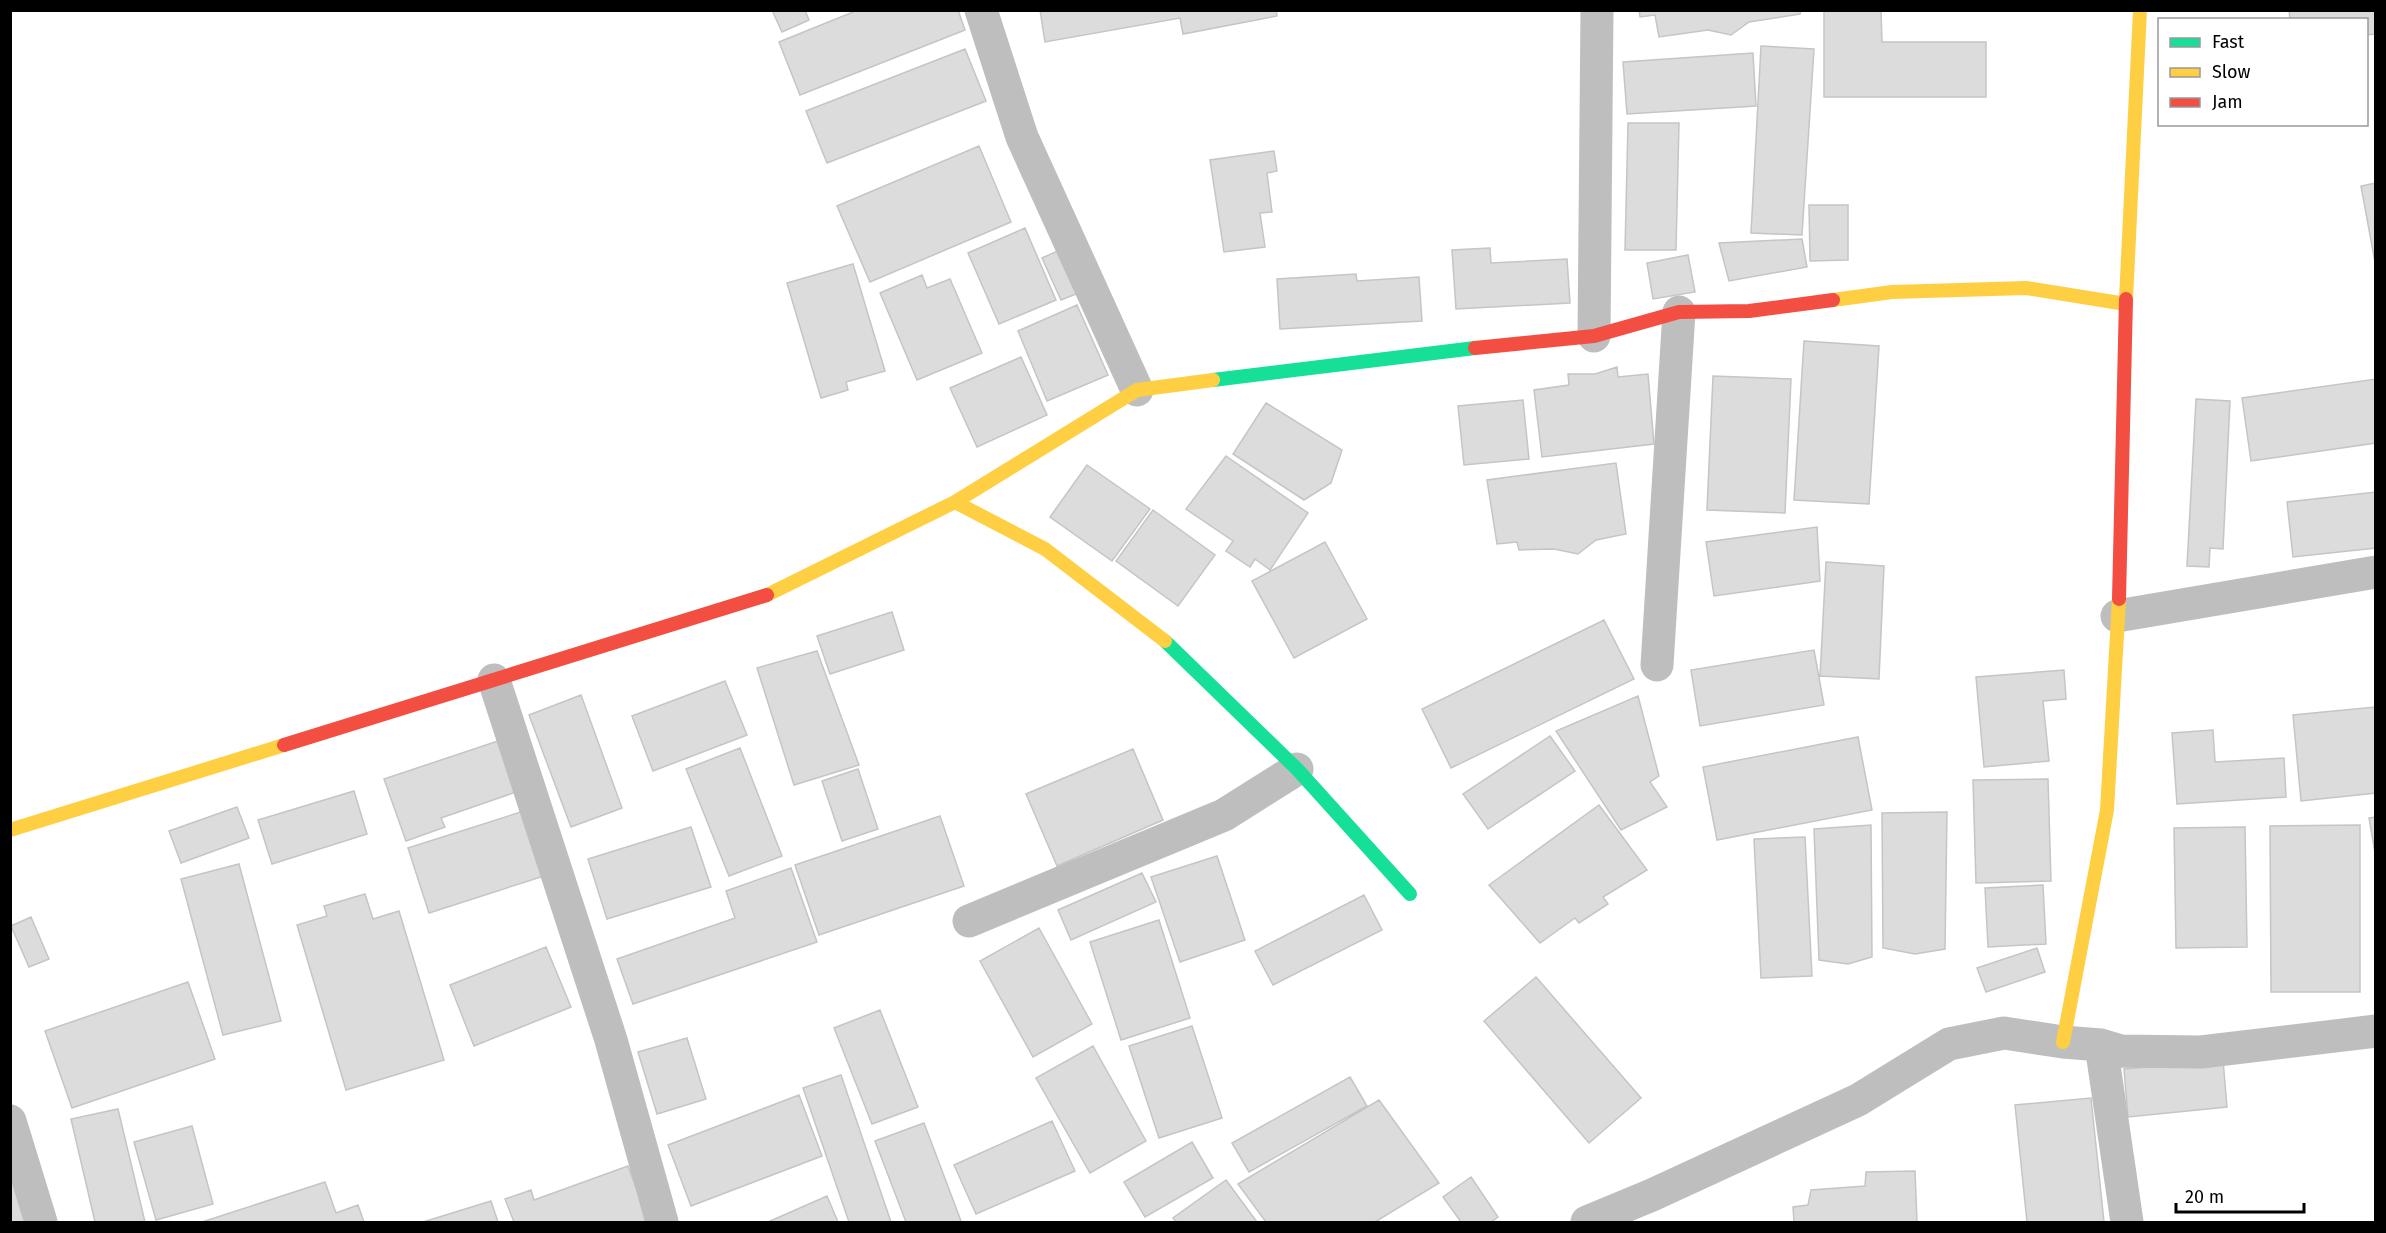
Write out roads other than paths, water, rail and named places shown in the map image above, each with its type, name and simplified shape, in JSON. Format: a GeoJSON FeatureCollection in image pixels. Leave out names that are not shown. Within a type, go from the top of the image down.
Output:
{"type":"FeatureCollection","features":[{"type":"Feature","properties":{"kind":"street"},"geometry":{"type":"LineString","coordinates":[[981,10],[1022,137],[1137,390]]}},
{"type":"Feature","properties":{"kind":"street"},"geometry":{"type":"LineString","coordinates":[[1594,336],[1597,10]]}},
{"type":"Feature","properties":{"kind":"street"},"geometry":{"type":"LineString","coordinates":[[2063,1042],[2107,810],[2121,556],[2126,304],[2140,10]]}},
{"type":"Feature","properties":{"kind":"street"},"geometry":{"type":"LineString","coordinates":[[10,830],[777,592],[955,502],[1137,390],[1390,358],[1594,336],[1678,312],[1749,311],[1892,292],[2026,288],[2126,304]]}},
{"type":"Feature","properties":{"kind":"street"},"geometry":{"type":"LineString","coordinates":[[1657,665],[1678,312]]}},
{"type":"Feature","properties":{"kind":"street"},"geometry":{"type":"LineString","coordinates":[[955,502],[1045,549],[1163,639],[1297,769],[1410,894]]}},
{"type":"Feature","properties":{"kind":"street"},"geometry":{"type":"LineString","coordinates":[[2116,616],[2376,572]]}},
{"type":"Feature","properties":{"kind":"street"},"geometry":{"type":"LineString","coordinates":[[494,680],[611,1040],[662,1222]]}},
{"type":"Feature","properties":{"kind":"street"},"geometry":{"type":"LineString","coordinates":[[969,921],[1224,815],[1297,769]]}},
{"type":"Feature","properties":{"kind":"street"},"geometry":{"type":"LineString","coordinates":[[1587,1222],[1654,1209],[1858,1100],[1949,1044],[2004,1033],[2101,1045],[2121,1051],[2201,1052],[2376,1031]]}},
{"type":"Feature","properties":{"kind":"street"},"geometry":{"type":"LineString","coordinates":[[2101,1045],[2127,1222]]}},
{"type":"Feature","properties":{"kind":"street"},"geometry":{"type":"LineString","coordinates":[[10,1121],[41,1222]]}}]}
